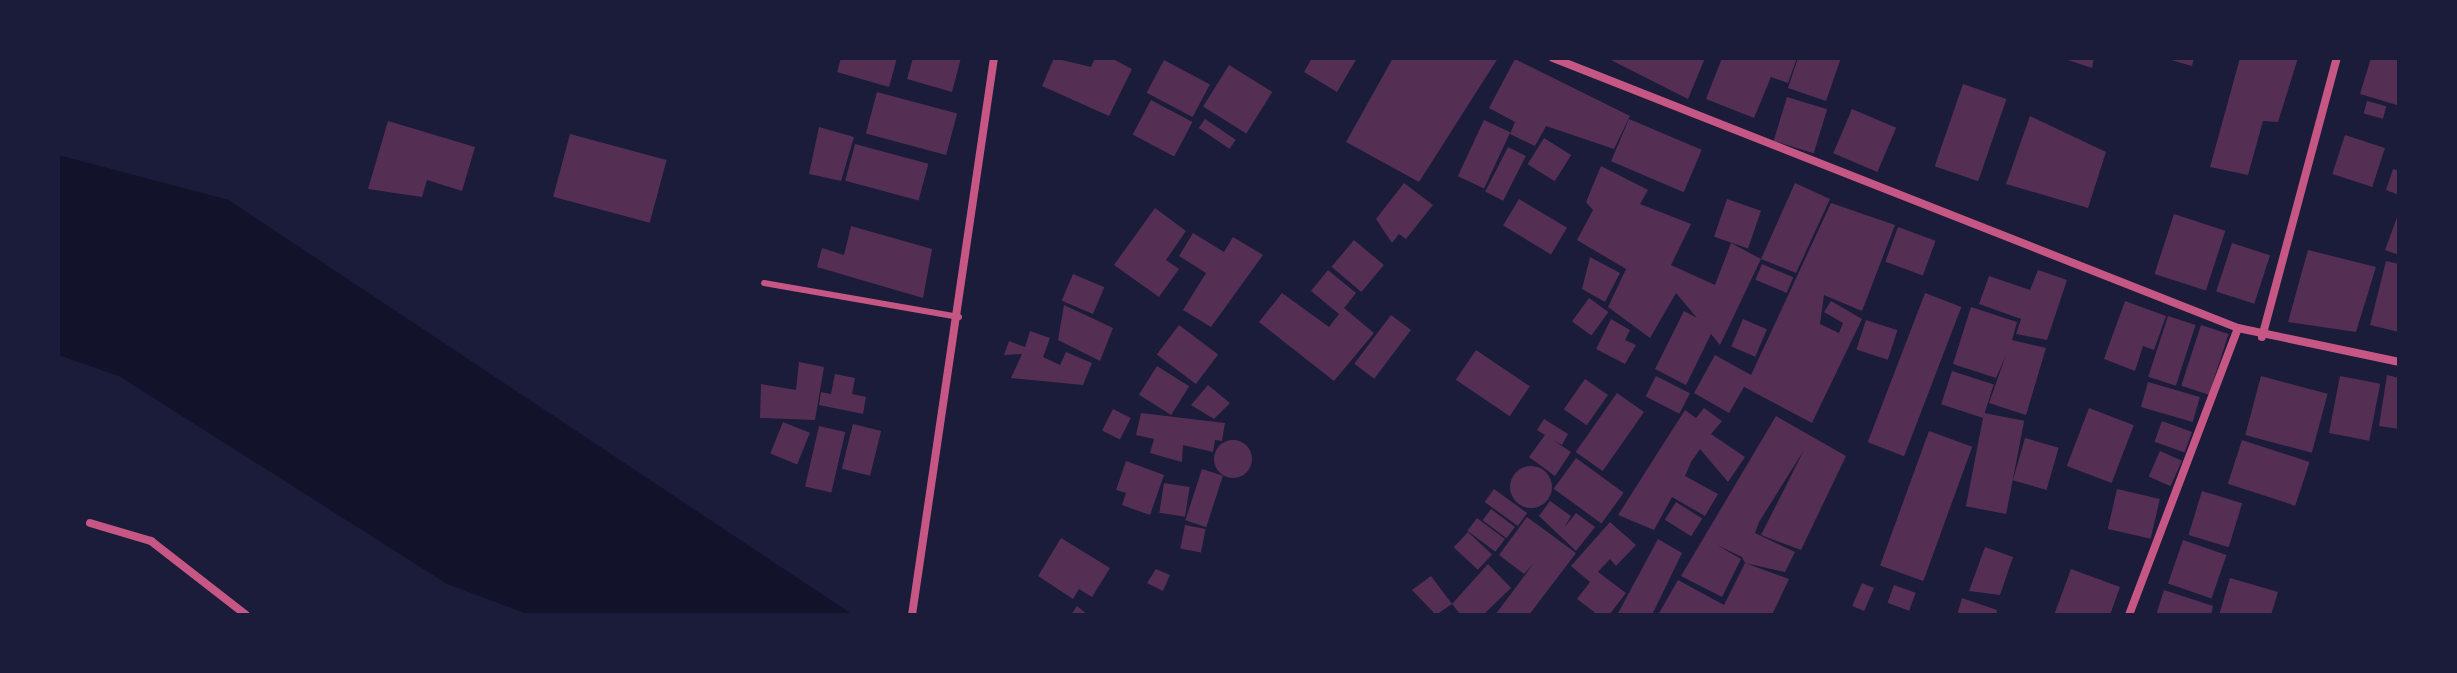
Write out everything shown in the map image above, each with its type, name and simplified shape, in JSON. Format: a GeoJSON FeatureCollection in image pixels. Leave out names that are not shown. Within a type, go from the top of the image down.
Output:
{"type":"FeatureCollection","features":[{"type":"Feature","properties":{"kind":"street"},"geometry":{"type":"LineString","coordinates":[[912,615],[959,317],[994,58]]}},
{"type":"Feature","properties":{"kind":"street"},"geometry":{"type":"LineString","coordinates":[[1553,58],[2262,337],[2399,362]]}},
{"type":"Feature","properties":{"kind":"street"},"geometry":{"type":"LineString","coordinates":[[2262,337],[2337,58]]}},
{"type":"Feature","properties":{"kind":"street"},"geometry":{"type":"LineString","coordinates":[[2129,615],[2238,328]]}},
{"type":"Feature","properties":{"kind":"street"},"geometry":{"type":"LineString","coordinates":[[90,523],[151,541],[246,615]]}},
{"type":"Feature","properties":{"kind":"lane"},"geometry":{"type":"LineString","coordinates":[[764,283],[959,317]]}},
{"type":"Feature","properties":{"kind":"shaded area"},"geometry":{"type":"Polygon","coordinates":[[[58,155],[229,200],[853,615],[530,615],[447,584],[119,376],[58,355],[58,155]]]}},
{"type":"Feature","properties":{"kind":"building"},"geometry":{"type":"Polygon","coordinates":[[[841,58],[897,58],[889,87],[837,72],[841,58]]]}},
{"type":"Feature","properties":{"kind":"building"},"geometry":{"type":"Polygon","coordinates":[[[913,58],[961,58],[952,92],[907,79],[913,58]]]}},
{"type":"Feature","properties":{"kind":"building"},"geometry":{"type":"Polygon","coordinates":[[[1054,58],[1091,67],[1095,58],[1111,58],[1132,69],[1109,116],[1042,86],[1054,58]]]}},
{"type":"Feature","properties":{"kind":"building"},"geometry":{"type":"Polygon","coordinates":[[[1312,58],[1357,58],[1337,92],[1304,72],[1312,58]]]}},
{"type":"Feature","properties":{"kind":"building"},"geometry":{"type":"Polygon","coordinates":[[[1393,58],[1498,58],[1419,182],[1346,142],[1393,58]]]}},
{"type":"Feature","properties":{"kind":"building"},"geometry":{"type":"Polygon","coordinates":[[[1607,58],[1705,58],[1688,99],[1607,58]]]}},
{"type":"Feature","properties":{"kind":"building"},"geometry":{"type":"Polygon","coordinates":[[[1722,58],[1797,58],[1788,83],[1771,77],[1754,118],[1706,99],[1722,58]]]}},
{"type":"Feature","properties":{"kind":"building"},"geometry":{"type":"Polygon","coordinates":[[[1798,58],[1841,58],[1826,101],[1788,88],[1798,58]]]}},
{"type":"Feature","properties":{"kind":"building"},"geometry":{"type":"Polygon","coordinates":[[[2062,58],[2094,58],[2092,68],[2062,58]]]}},
{"type":"Feature","properties":{"kind":"building"},"geometry":{"type":"Polygon","coordinates":[[[2164,58],[2194,58],[2192,66],[2164,58]]]}},
{"type":"Feature","properties":{"kind":"building"},"geometry":{"type":"Polygon","coordinates":[[[2240,58],[2298,58],[2278,122],[2263,121],[2248,175],[2210,167],[2240,58]]]}},
{"type":"Feature","properties":{"kind":"building"},"geometry":{"type":"Polygon","coordinates":[[[2371,58],[2399,58],[2397,105],[2360,94],[2371,58]]]}},
{"type":"Feature","properties":{"kind":"building"},"geometry":{"type":"Polygon","coordinates":[[[1515,59],[1630,116],[1614,149],[1546,126],[1535,146],[1510,134],[1515,122],[1489,108],[1515,59]]]}},
{"type":"Feature","properties":{"kind":"building"},"geometry":{"type":"Polygon","coordinates":[[[1164,60],[1210,84],[1193,117],[1147,93],[1164,60]]]}},
{"type":"Feature","properties":{"kind":"building"},"geometry":{"type":"Polygon","coordinates":[[[1229,65],[1272,92],[1246,134],[1203,107],[1229,65]]]}},
{"type":"Feature","properties":{"kind":"building"},"geometry":{"type":"Polygon","coordinates":[[[1963,84],[2006,99],[1978,181],[1935,166],[1963,84]]]}},
{"type":"Feature","properties":{"kind":"building"},"geometry":{"type":"Polygon","coordinates":[[[877,92],[957,113],[946,155],[866,134],[877,92]]]}},
{"type":"Feature","properties":{"kind":"building"},"geometry":{"type":"Polygon","coordinates":[[[1787,97],[1827,109],[1814,153],[1774,141],[1787,97]]]}},
{"type":"Feature","properties":{"kind":"building"},"geometry":{"type":"Polygon","coordinates":[[[1151,100],[1192,122],[1174,157],[1133,134],[1151,100]]]}},
{"type":"Feature","properties":{"kind":"building"},"geometry":{"type":"Polygon","coordinates":[[[2367,101],[2386,106],[2383,119],[2364,114],[2367,101]]]}},
{"type":"Feature","properties":{"kind":"building"},"geometry":{"type":"Polygon","coordinates":[[[1852,109],[1896,128],[1877,172],[1833,153],[1852,109]]]}},
{"type":"Feature","properties":{"kind":"building"},"geometry":{"type":"Polygon","coordinates":[[[2030,116],[2106,152],[2088,208],[2006,184],[2030,116]]]}},
{"type":"Feature","properties":{"kind":"building"},"geometry":{"type":"Polygon","coordinates":[[[1205,119],[1236,140],[1230,149],[1199,128],[1205,119]]]}},
{"type":"Feature","properties":{"kind":"building"},"geometry":{"type":"Polygon","coordinates":[[[1629,119],[1702,150],[1684,192],[1611,161],[1629,119]]]}},
{"type":"Feature","properties":{"kind":"building"},"geometry":{"type":"Polygon","coordinates":[[[1484,120],[1510,132],[1484,188],[1458,176],[1484,120]]]}},
{"type":"Feature","properties":{"kind":"building"},"geometry":{"type":"Polygon","coordinates":[[[388,121],[475,147],[462,191],[427,180],[422,197],[368,189],[388,121]]]}},
{"type":"Feature","properties":{"kind":"building"},"geometry":{"type":"Polygon","coordinates":[[[819,127],[854,137],[841,181],[809,174],[819,127]]]}},
{"type":"Feature","properties":{"kind":"building"},"geometry":{"type":"Polygon","coordinates":[[[570,134],[667,160],[650,223],[553,197],[570,134]]]}},
{"type":"Feature","properties":{"kind":"building"},"geometry":{"type":"Polygon","coordinates":[[[2345,135],[2385,148],[2372,187],[2332,174],[2345,135]]]}},
{"type":"Feature","properties":{"kind":"building"},"geometry":{"type":"Polygon","coordinates":[[[1544,138],[1571,155],[1555,181],[1528,164],[1544,138]]]}},
{"type":"Feature","properties":{"kind":"building"},"geometry":{"type":"Polygon","coordinates":[[[855,144],[928,164],[919,200],[845,181],[855,144]]]}},
{"type":"Feature","properties":{"kind":"building"},"geometry":{"type":"Polygon","coordinates":[[[1508,147],[1526,156],[1503,201],[1485,192],[1508,147]]]}},
{"type":"Feature","properties":{"kind":"building"},"geometry":{"type":"Polygon","coordinates":[[[1601,166],[1648,190],[1640,204],[1691,224],[1671,265],[1715,285],[1731,243],[1761,259],[1720,345],[1711,334],[1686,385],[1655,369],[1684,311],[1697,318],[1676,293],[1650,338],[1608,307],[1626,269],[1577,240],[1593,210],[1586,202],[1601,166]]]}},
{"type":"Feature","properties":{"kind":"building"},"geometry":{"type":"Polygon","coordinates":[[[2393,169],[2399,171],[2399,195],[2386,190],[2393,169]]]}},
{"type":"Feature","properties":{"kind":"building"},"geometry":{"type":"Polygon","coordinates":[[[1404,183],[1433,205],[1406,239],[1399,234],[1392,243],[1376,219],[1404,183]]]}},
{"type":"Feature","properties":{"kind":"building"},"geometry":{"type":"Polygon","coordinates":[[[1795,183],[1830,199],[1796,273],[1761,259],[1795,183]]]}},
{"type":"Feature","properties":{"kind":"building"},"geometry":{"type":"Polygon","coordinates":[[[1519,199],[1567,228],[1551,254],[1503,226],[1519,199]]]}},
{"type":"Feature","properties":{"kind":"building"},"geometry":{"type":"Polygon","coordinates":[[[1727,199],[1761,211],[1748,249],[1714,237],[1727,199]]]}},
{"type":"Feature","properties":{"kind":"building"},"geometry":{"type":"Polygon","coordinates":[[[1831,203],[1895,225],[1862,311],[1824,295],[1820,324],[1839,333],[1843,323],[1824,312],[1831,301],[1862,319],[1812,423],[1744,387],[1729,413],[1694,393],[1715,355],[1751,375],[1831,203]]]}},
{"type":"Feature","properties":{"kind":"building"},"geometry":{"type":"Polygon","coordinates":[[[1155,208],[1186,231],[1166,260],[1179,269],[1159,297],[1114,265],[1155,208]]]}},
{"type":"Feature","properties":{"kind":"building"},"geometry":{"type":"Polygon","coordinates":[[[2399,212],[2399,255],[2385,250],[2399,212]]]}},
{"type":"Feature","properties":{"kind":"building"},"geometry":{"type":"Polygon","coordinates":[[[2174,214],[2225,231],[2206,291],[2155,274],[2174,214]]]}},
{"type":"Feature","properties":{"kind":"building"},"geometry":{"type":"Polygon","coordinates":[[[851,226],[932,249],[923,298],[817,267],[822,248],[844,255],[851,226]]]}},
{"type":"Feature","properties":{"kind":"building"},"geometry":{"type":"Polygon","coordinates":[[[1898,227],[1936,241],[1923,275],[1885,262],[1898,227]]]}},
{"type":"Feature","properties":{"kind":"building"},"geometry":{"type":"Polygon","coordinates":[[[1193,233],[1224,252],[1233,237],[1263,255],[1211,327],[1183,310],[1206,273],[1179,256],[1193,233]]]}},
{"type":"Feature","properties":{"kind":"building"},"geometry":{"type":"Polygon","coordinates":[[[1354,240],[1384,265],[1361,292],[1332,267],[1354,240]]]}},
{"type":"Feature","properties":{"kind":"building"},"geometry":{"type":"Polygon","coordinates":[[[2232,243],[2270,255],[2254,304],[2216,292],[2232,243]]]}},
{"type":"Feature","properties":{"kind":"building"},"geometry":{"type":"Polygon","coordinates":[[[2308,250],[2376,267],[2356,332],[2288,322],[2308,250]]]}},
{"type":"Feature","properties":{"kind":"building"},"geometry":{"type":"Polygon","coordinates":[[[1590,257],[1620,273],[1605,302],[1582,289],[1590,257]]]}},
{"type":"Feature","properties":{"kind":"building"},"geometry":{"type":"Polygon","coordinates":[[[2386,261],[2399,264],[2399,332],[2370,325],[2386,261]]]}},
{"type":"Feature","properties":{"kind":"building"},"geometry":{"type":"Polygon","coordinates":[[[1762,264],[1793,277],[1787,293],[1755,280],[1762,264]]]}},
{"type":"Feature","properties":{"kind":"building"},"geometry":{"type":"Polygon","coordinates":[[[1328,270],[1356,293],[1344,308],[1374,333],[1334,381],[1259,322],[1282,293],[1329,327],[1339,314],[1311,291],[1328,270]]]}},
{"type":"Feature","properties":{"kind":"building"},"geometry":{"type":"Polygon","coordinates":[[[2038,270],[2067,280],[2047,340],[2016,334],[2021,319],[1979,304],[1989,276],[2030,290],[2038,270]]]}},
{"type":"Feature","properties":{"kind":"building"},"geometry":{"type":"Polygon","coordinates":[[[1073,274],[1104,287],[1093,314],[1062,301],[1073,274]]]}},
{"type":"Feature","properties":{"kind":"building"},"geometry":{"type":"Polygon","coordinates":[[[1925,293],[1961,307],[1904,456],[1868,442],[1925,293]]]}},
{"type":"Feature","properties":{"kind":"building"},"geometry":{"type":"Polygon","coordinates":[[[1589,298],[1608,312],[1591,336],[1572,321],[1589,298]]]}},
{"type":"Feature","properties":{"kind":"building"},"geometry":{"type":"Polygon","coordinates":[[[2125,301],[2166,316],[2154,350],[2143,346],[2135,371],[2104,359],[2125,301]]]}},
{"type":"Feature","properties":{"kind":"building"},"geometry":{"type":"Polygon","coordinates":[[[1064,305],[1113,328],[1100,361],[1058,340],[1064,305]]]}},
{"type":"Feature","properties":{"kind":"building"},"geometry":{"type":"Polygon","coordinates":[[[1971,307],[2017,322],[2012,340],[2046,348],[2026,415],[1989,403],[2006,355],[1996,378],[1953,364],[1971,307]]]}},
{"type":"Feature","properties":{"kind":"building"},"geometry":{"type":"Polygon","coordinates":[[[1391,315],[1411,330],[1374,379],[1354,364],[1391,315]]]}},
{"type":"Feature","properties":{"kind":"building"},"geometry":{"type":"Polygon","coordinates":[[[2168,316],[2196,325],[2176,386],[2148,377],[2168,316]]]}},
{"type":"Feature","properties":{"kind":"building"},"geometry":{"type":"Polygon","coordinates":[[[1611,319],[1630,330],[1625,340],[1636,345],[1625,364],[1596,349],[1611,319]]]}},
{"type":"Feature","properties":{"kind":"building"},"geometry":{"type":"Polygon","coordinates":[[[1743,319],[1767,329],[1755,357],[1731,347],[1743,319]]]}},
{"type":"Feature","properties":{"kind":"building"},"geometry":{"type":"Polygon","coordinates":[[[1866,320],[1897,330],[1888,360],[1856,349],[1866,320]]]}},
{"type":"Feature","properties":{"kind":"building"},"geometry":{"type":"Polygon","coordinates":[[[1179,325],[1218,354],[1196,384],[1157,355],[1179,325]]]}},
{"type":"Feature","properties":{"kind":"building"},"geometry":{"type":"Polygon","coordinates":[[[2201,325],[2229,334],[2209,395],[2181,386],[2201,325]]]}},
{"type":"Feature","properties":{"kind":"building"},"geometry":{"type":"Polygon","coordinates":[[[1030,331],[1050,338],[1043,357],[1060,365],[1066,352],[1092,363],[1083,385],[1011,378],[1022,354],[1004,355],[1009,341],[1025,347],[1030,331]]]}},
{"type":"Feature","properties":{"kind":"building"},"geometry":{"type":"Polygon","coordinates":[[[1476,350],[1530,386],[1510,416],[1456,380],[1476,350]]]}},
{"type":"Feature","properties":{"kind":"building"},"geometry":{"type":"Polygon","coordinates":[[[799,362],[824,367],[815,420],[760,418],[761,384],[796,390],[799,362]]]}},
{"type":"Feature","properties":{"kind":"building"},"geometry":{"type":"Polygon","coordinates":[[[1157,366],[1189,386],[1171,415],[1139,395],[1157,366]]]}},
{"type":"Feature","properties":{"kind":"building"},"geometry":{"type":"Polygon","coordinates":[[[1952,371],[1994,385],[1983,418],[1941,404],[1952,371]]]}},
{"type":"Feature","properties":{"kind":"building"},"geometry":{"type":"Polygon","coordinates":[[[835,374],[855,378],[852,394],[866,397],[863,414],[819,405],[821,392],[831,394],[835,374]]]}},
{"type":"Feature","properties":{"kind":"building"},"geometry":{"type":"Polygon","coordinates":[[[2387,375],[2399,378],[2399,429],[2379,426],[2387,375]]]}},
{"type":"Feature","properties":{"kind":"building"},"geometry":{"type":"Polygon","coordinates":[[[1656,376],[1690,393],[1679,414],[1646,396],[1656,376]]]}},
{"type":"Feature","properties":{"kind":"building"},"geometry":{"type":"Polygon","coordinates":[[[2261,376],[2328,394],[2312,453],[2245,435],[2261,376]]]}},
{"type":"Feature","properties":{"kind":"building"},"geometry":{"type":"Polygon","coordinates":[[[2340,376],[2380,384],[2369,441],[2329,433],[2340,376]]]}},
{"type":"Feature","properties":{"kind":"building"},"geometry":{"type":"Polygon","coordinates":[[[1585,379],[1608,395],[1587,425],[1564,409],[1585,379]]]}},
{"type":"Feature","properties":{"kind":"building"},"geometry":{"type":"Polygon","coordinates":[[[2148,382],[2200,397],[2193,422],[2141,407],[2148,382]]]}},
{"type":"Feature","properties":{"kind":"building"},"geometry":{"type":"Polygon","coordinates":[[[1208,385],[1230,403],[1214,419],[1191,405],[1208,385]]]}},
{"type":"Feature","properties":{"kind":"building"},"geometry":{"type":"Polygon","coordinates":[[[1617,393],[1644,412],[1603,471],[1576,452],[1617,393]]]}},
{"type":"Feature","properties":{"kind":"building"},"geometry":{"type":"Polygon","coordinates":[[[1704,408],[1722,421],[1711,434],[1745,457],[1728,482],[1700,449],[1691,462],[1685,476],[1718,494],[1705,516],[1672,497],[1654,530],[1618,515],[1685,410],[1696,418],[1704,408]]]}},
{"type":"Feature","properties":{"kind":"building"},"geometry":{"type":"Polygon","coordinates":[[[2089,408],[2134,425],[2112,483],[2067,466],[2089,408]]]}},
{"type":"Feature","properties":{"kind":"building"},"geometry":{"type":"Polygon","coordinates":[[[1113,409],[1131,418],[1120,439],[1102,430],[1113,409]]]}},
{"type":"Feature","properties":{"kind":"building"},"geometry":{"type":"Polygon","coordinates":[[[1141,413],[1225,423],[1222,441],[1215,440],[1213,452],[1183,445],[1182,462],[1150,453],[1154,439],[1136,435],[1141,413]]]}},
{"type":"Feature","properties":{"kind":"building"},"geometry":{"type":"Polygon","coordinates":[[[1984,413],[2024,421],[2006,514],[1966,506],[1984,413]]]}},
{"type":"Feature","properties":{"kind":"building"},"geometry":{"type":"Polygon","coordinates":[[[1776,416],[1846,456],[1801,550],[1761,535],[1804,450],[1759,522],[1755,533],[1795,552],[1785,572],[1745,563],[1742,557],[1717,545],[1741,559],[1722,597],[1681,576],[1776,416]]]}},
{"type":"Feature","properties":{"kind":"building"},"geometry":{"type":"Polygon","coordinates":[[[1544,419],[1568,434],[1562,445],[1553,440],[1571,452],[1555,476],[1529,457],[1545,435],[1537,430],[1544,419]]]}},
{"type":"Feature","properties":{"kind":"building"},"geometry":{"type":"Polygon","coordinates":[[[2162,421],[2192,432],[2185,453],[2154,442],[2162,421]]]}},
{"type":"Feature","properties":{"kind":"building"},"geometry":{"type":"Polygon","coordinates":[[[783,422],[810,433],[797,464],[770,454],[783,422]]]}},
{"type":"Feature","properties":{"kind":"building"},"geometry":{"type":"Polygon","coordinates":[[[853,424],[881,431],[870,476],[842,469],[853,424]]]}},
{"type":"Feature","properties":{"kind":"building"},"geometry":{"type":"Polygon","coordinates":[[[819,426],[845,432],[831,492],[805,486],[819,426]]]}},
{"type":"Feature","properties":{"kind":"building"},"geometry":{"type":"Polygon","coordinates":[[[1929,431],[1972,447],[1923,581],[1880,565],[1929,431]]]}},
{"type":"Feature","properties":{"kind":"building"},"geometry":{"type":"Polygon","coordinates":[[[2025,438],[2059,448],[2047,490],[2013,480],[2025,438]]]}},
{"type":"Feature","properties":{"kind":"building"},"geometry":{"type":"Polygon","coordinates":[[[1233,440],[1246,446],[1252,459],[1246,472],[1233,478],[1220,472],[1214,459],[1220,446],[1233,440]]]}},
{"type":"Feature","properties":{"kind":"building"},"geometry":{"type":"Polygon","coordinates":[[[2242,440],[2310,462],[2295,506],[2228,484],[2242,440]]]}},
{"type":"Feature","properties":{"kind":"building"},"geometry":{"type":"Polygon","coordinates":[[[2160,451],[2182,461],[2171,486],[2149,477],[2160,451]]]}},
{"type":"Feature","properties":{"kind":"building"},"geometry":{"type":"Polygon","coordinates":[[[1576,458],[1624,493],[1601,523],[1554,489],[1576,458]]]}},
{"type":"Feature","properties":{"kind":"building"},"geometry":{"type":"Polygon","coordinates":[[[1126,461],[1164,475],[1150,515],[1122,505],[1126,493],[1116,490],[1126,461]]]}},
{"type":"Feature","properties":{"kind":"building"},"geometry":{"type":"Polygon","coordinates":[[[1531,466],[1546,472],[1552,487],[1546,502],[1531,508],[1516,502],[1510,487],[1516,472],[1531,466]]]}},
{"type":"Feature","properties":{"kind":"building"},"geometry":{"type":"Polygon","coordinates":[[[1202,469],[1223,476],[1206,527],[1185,520],[1202,469]]]}},
{"type":"Feature","properties":{"kind":"building"},"geometry":{"type":"Polygon","coordinates":[[[1164,483],[1190,487],[1185,517],[1159,513],[1164,483]]]}},
{"type":"Feature","properties":{"kind":"building"},"geometry":{"type":"Polygon","coordinates":[[[1494,489],[1527,513],[1518,526],[1485,502],[1494,489]]]}},
{"type":"Feature","properties":{"kind":"building"},"geometry":{"type":"Polygon","coordinates":[[[2117,489],[2160,499],[2151,539],[2108,529],[2117,489]]]}},
{"type":"Feature","properties":{"kind":"building"},"geometry":{"type":"Polygon","coordinates":[[[2202,491],[2242,503],[2229,547],[2189,535],[2202,491]]]}},
{"type":"Feature","properties":{"kind":"building"},"geometry":{"type":"Polygon","coordinates":[[[1550,501],[1571,516],[1564,528],[1576,513],[1595,527],[1576,551],[1539,516],[1550,501]]]}},
{"type":"Feature","properties":{"kind":"building"},"geometry":{"type":"Polygon","coordinates":[[[1676,502],[1702,518],[1691,536],[1665,520],[1676,502]]]}},
{"type":"Feature","properties":{"kind":"building"},"geometry":{"type":"Polygon","coordinates":[[[1491,509],[1515,527],[1507,538],[1483,520],[1491,509]]]}},
{"type":"Feature","properties":{"kind":"building"},"geometry":{"type":"Polygon","coordinates":[[[1527,517],[1576,553],[1529,615],[1495,615],[1534,563],[1524,574],[1499,555],[1527,517]]]}},
{"type":"Feature","properties":{"kind":"building"},"geometry":{"type":"Polygon","coordinates":[[[1477,518],[1505,539],[1495,552],[1467,531],[1477,518]]]}},
{"type":"Feature","properties":{"kind":"building"},"geometry":{"type":"Polygon","coordinates":[[[1610,522],[1636,545],[1616,566],[1610,559],[1598,572],[1626,593],[1609,615],[1598,615],[1577,599],[1590,582],[1571,566],[1610,522]]]}},
{"type":"Feature","properties":{"kind":"building"},"geometry":{"type":"Polygon","coordinates":[[[1185,525],[1206,529],[1201,553],[1180,549],[1185,525]]]}},
{"type":"Feature","properties":{"kind":"building"},"geometry":{"type":"Polygon","coordinates":[[[1468,532],[1492,555],[1478,570],[1454,547],[1468,532]]]}},
{"type":"Feature","properties":{"kind":"building"},"geometry":{"type":"Polygon","coordinates":[[[1061,538],[1110,568],[1092,597],[1079,589],[1073,599],[1038,576],[1061,538]]]}},
{"type":"Feature","properties":{"kind":"building"},"geometry":{"type":"Polygon","coordinates":[[[1658,539],[1682,553],[1652,615],[1617,615],[1658,539]]]}},
{"type":"Feature","properties":{"kind":"building"},"geometry":{"type":"Polygon","coordinates":[[[2183,540],[2226,555],[2212,598],[2168,583],[2183,540]]]}},
{"type":"Feature","properties":{"kind":"building"},"geometry":{"type":"Polygon","coordinates":[[[1985,547],[2013,557],[2000,595],[1969,591],[1985,547]]]}},
{"type":"Feature","properties":{"kind":"building"},"geometry":{"type":"Polygon","coordinates":[[[1745,563],[1789,579],[1772,615],[1658,615],[1678,580],[1724,605],[1745,563]]]}},
{"type":"Feature","properties":{"kind":"building"},"geometry":{"type":"Polygon","coordinates":[[[1488,564],[1511,588],[1483,615],[1461,615],[1452,604],[1488,564]]]}},
{"type":"Feature","properties":{"kind":"building"},"geometry":{"type":"Polygon","coordinates":[[[1156,569],[1170,575],[1163,591],[1147,583],[1156,569]]]}},
{"type":"Feature","properties":{"kind":"building"},"geometry":{"type":"Polygon","coordinates":[[[2071,569],[2120,587],[2110,615],[2054,615],[2071,569]]]}},
{"type":"Feature","properties":{"kind":"building"},"geometry":{"type":"Polygon","coordinates":[[[1431,576],[1452,604],[1436,615],[1412,590],[1431,576]]]}},
{"type":"Feature","properties":{"kind":"building"},"geometry":{"type":"Polygon","coordinates":[[[2230,578],[2278,592],[2271,615],[2219,615],[2230,578]]]}},
{"type":"Feature","properties":{"kind":"building"},"geometry":{"type":"Polygon","coordinates":[[[1862,583],[1874,588],[1864,611],[1852,606],[1862,583]]]}},
{"type":"Feature","properties":{"kind":"building"},"geometry":{"type":"Polygon","coordinates":[[[1894,585],[1916,593],[1909,611],[1888,603],[1894,585]]]}},
{"type":"Feature","properties":{"kind":"building"},"geometry":{"type":"Polygon","coordinates":[[[2164,590],[2213,606],[2211,615],[2156,615],[2164,590]]]}},
{"type":"Feature","properties":{"kind":"building"},"geometry":{"type":"Polygon","coordinates":[[[1962,598],[1997,610],[1996,615],[1957,615],[1962,598]]]}},
{"type":"Feature","properties":{"kind":"building"},"geometry":{"type":"Polygon","coordinates":[[[1077,606],[1088,615],[1071,615],[1077,606]]]}}]}
